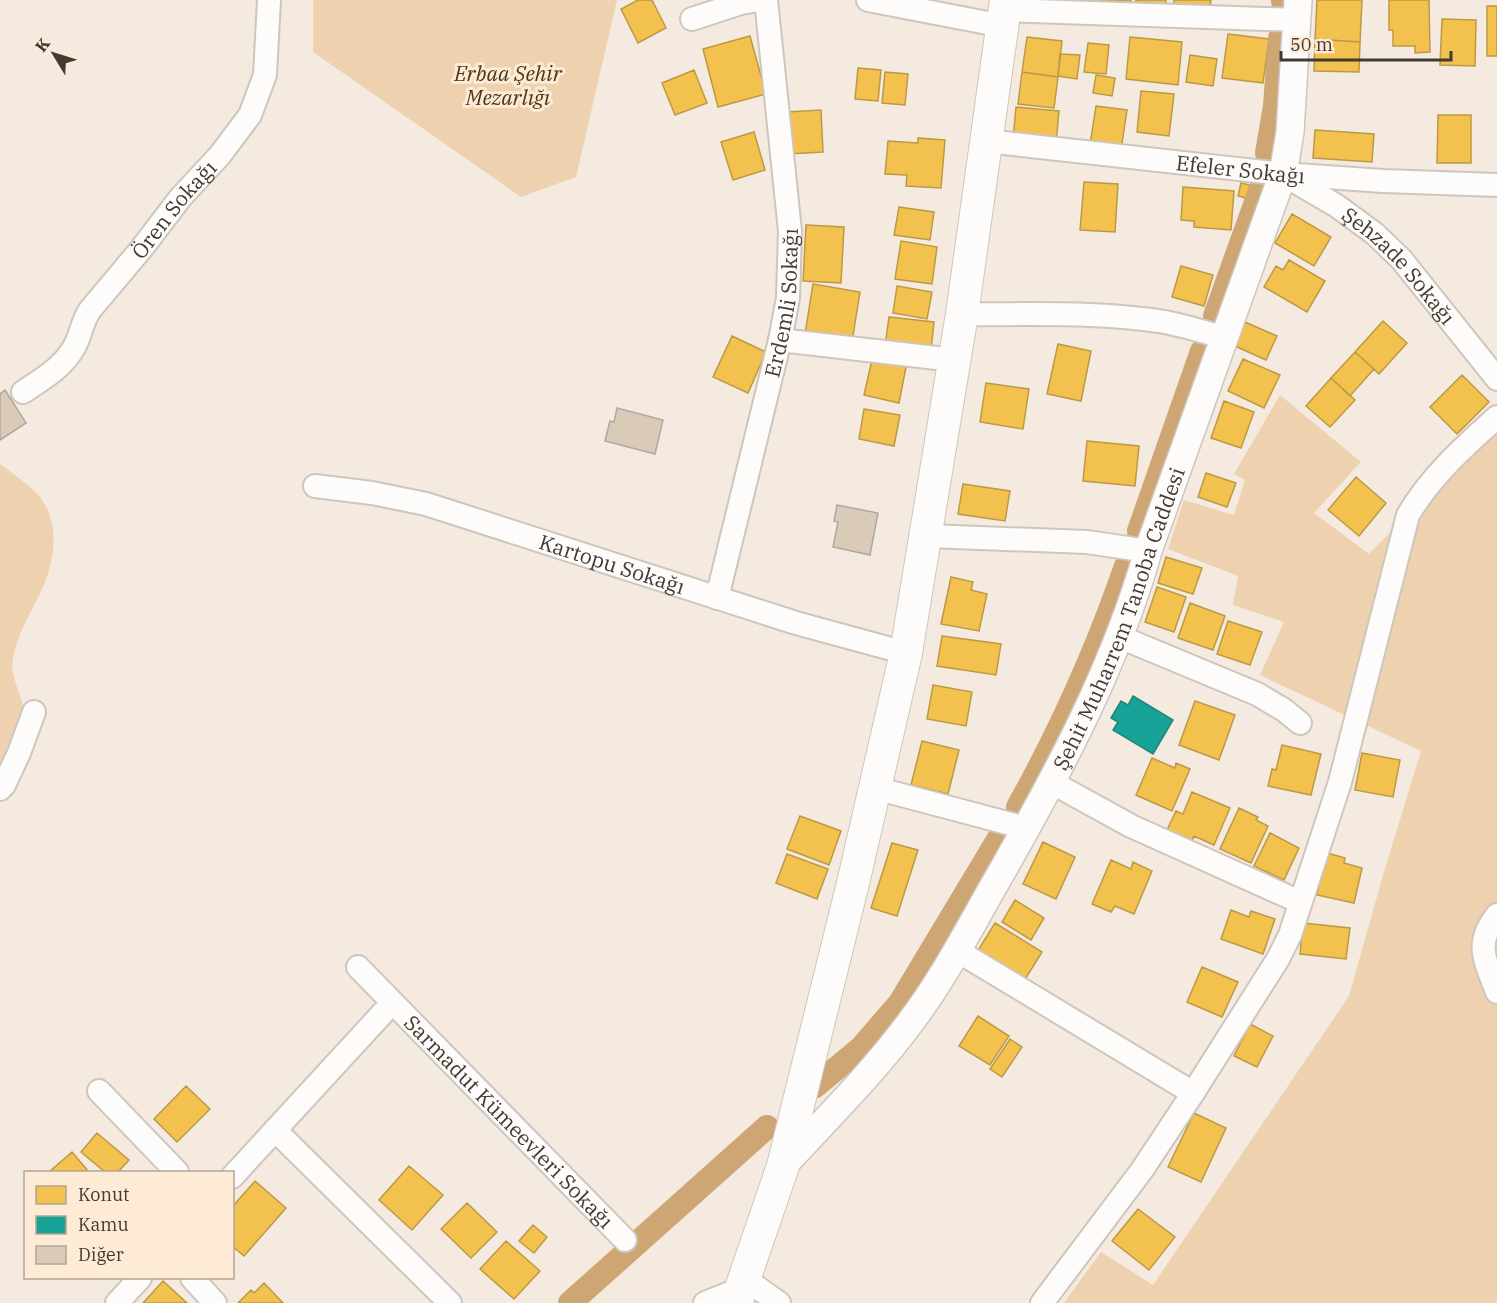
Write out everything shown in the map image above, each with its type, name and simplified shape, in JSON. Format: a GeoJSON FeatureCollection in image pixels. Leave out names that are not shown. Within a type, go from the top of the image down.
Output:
{"type":"FeatureCollection","features":[{"type":"Feature","properties":{"kind":"main road"},"geometry":{"type":"LineString","coordinates":[[740,1290],[783,1166],[906,652],[962,314],[1004,12]]}},
{"type":"Feature","properties":{"kind":"street","name":"Ören Sokağı"},"geometry":{"type":"LineString","coordinates":[[23,392],[51,373],[67,358],[74,348],[82,321],[90,310],[181,197],[220,155],[250,115],[265,75],[269,0]]}},
{"type":"Feature","properties":{"kind":"street"},"geometry":{"type":"LineString","coordinates":[[692,19],[741,3],[758,0]]}},
{"type":"Feature","properties":{"kind":"street","name":"Erdemli Sokağı"},"geometry":{"type":"LineString","coordinates":[[717,598],[780,340],[788,298],[790,231],[766,0]]}},
{"type":"Feature","properties":{"kind":"street"},"geometry":{"type":"LineString","coordinates":[[868,0],[1004,12],[1297,10]]}},
{"type":"Feature","properties":{"kind":"street","name":"Şehit Muharrem Tanoba Caddesi"},"geometry":{"type":"LineString","coordinates":[[783,1166],[896,1041],[931,992],[1026,828],[1100,685],[1135,599],[1148,551],[1283,174],[1290,132],[1297,10]]}},
{"type":"Feature","properties":{"kind":"street","name":"Efeler Sokağı"},"geometry":{"type":"LineString","coordinates":[[986,141],[1283,174],[1497,185]]}},
{"type":"Feature","properties":{"kind":"street","name":"Şehzade Sokağı"},"geometry":{"type":"LineString","coordinates":[[1283,174],[1337,206],[1375,234],[1401,259],[1497,380]]}},
{"type":"Feature","properties":{"kind":"street"},"geometry":{"type":"LineString","coordinates":[[962,314],[1131,318],[1166,322],[1223,337]]}},
{"type":"Feature","properties":{"kind":"street"},"geometry":{"type":"LineString","coordinates":[[780,340],[954,360]]}},
{"type":"Feature","properties":{"kind":"street"},"geometry":{"type":"LineString","coordinates":[[1042,1303],[1142,1170],[1278,959],[1290,935],[1340,782],[1408,515],[1428,485],[1497,417]]}},
{"type":"Feature","properties":{"kind":"street","name":"Kartopu Sokağı"},"geometry":{"type":"LineString","coordinates":[[315,486],[372,493],[426,504],[843,637],[906,652]]}},
{"type":"Feature","properties":{"kind":"street"},"geometry":{"type":"LineString","coordinates":[[927,536],[1087,542],[1148,551]]}},
{"type":"Feature","properties":{"kind":"street"},"geometry":{"type":"LineString","coordinates":[[1120,637],[1257,694],[1284,710],[1300,723]]}},
{"type":"Feature","properties":{"kind":"street"},"geometry":{"type":"LineString","coordinates":[[0,789],[19,753],[34,712]]}},
{"type":"Feature","properties":{"kind":"street"},"geometry":{"type":"LineString","coordinates":[[1051,782],[1131,826],[1300,902]]}},
{"type":"Feature","properties":{"kind":"street"},"geometry":{"type":"LineString","coordinates":[[875,788],[1026,828]]}},
{"type":"Feature","properties":{"kind":"street"},"geometry":{"type":"LineString","coordinates":[[1497,915],[1487,927],[1482,943],[1484,958],[1497,992]]}},
{"type":"Feature","properties":{"kind":"street"},"geometry":{"type":"LineString","coordinates":[[956,950],[1193,1094]]}},
{"type":"Feature","properties":{"kind":"street","name":"Sarmadut Kümeevleri Sokağı"},"geometry":{"type":"LineString","coordinates":[[358,967],[625,1240]]}},
{"type":"Feature","properties":{"kind":"street","name":"Sarmadut Kümeevleri Sokağı"},"geometry":{"type":"LineString","coordinates":[[234,1175],[392,1003]]}},
{"type":"Feature","properties":{"kind":"street"},"geometry":{"type":"LineString","coordinates":[[99,1091],[175,1171]]}},
{"type":"Feature","properties":{"kind":"street"},"geometry":{"type":"LineString","coordinates":[[275,1130],[450,1303]]}},
{"type":"Feature","properties":{"kind":"street"},"geometry":{"type":"LineString","coordinates":[[117,1303],[139,1279]]}},
{"type":"Feature","properties":{"kind":"street"},"geometry":{"type":"LineString","coordinates":[[193,1279],[215,1303]]}},
{"type":"Feature","properties":{"kind":"street"},"geometry":{"type":"LineString","coordinates":[[705,1303],[740,1290],[779,1303]]}},
{"type":"Feature","properties":{"kind":"green space","name":"Erbaa Şehir Mezarlığı"},"geometry":{"type":"Polygon","coordinates":[[[313,0],[617,0],[576,177],[521,197],[313,52],[313,0]]]}},
{"type":"Feature","properties":{"kind":"green space"},"geometry":{"type":"Polygon","coordinates":[[[1280,395],[1361,462],[1314,513],[1369,554],[1441,480],[1497,428],[1497,1303],[1064,1303],[1101,1252],[1153,1285],[1349,996],[1421,751],[1260,675],[1284,622],[1233,605],[1238,576],[1168,549],[1184,500],[1234,515],[1245,480],[1234,474],[1280,395]]]}},
{"type":"Feature","properties":{"kind":"green space"},"geometry":{"type":"Polygon","coordinates":[[[0,464],[28,485],[42,500],[52,522],[53,547],[52,560],[44,584],[20,633],[13,658],[15,680],[23,710],[16,739],[0,776],[0,464]]]}},
{"type":"Feature","properties":{"kind":"building: Konut"},"geometry":{"type":"Polygon","coordinates":[[[638,0],[652,0],[666,28],[638,43],[621,9],[638,0]]]}},
{"type":"Feature","properties":{"kind":"building: Konut"},"geometry":{"type":"Polygon","coordinates":[[[1089,0],[1131,0],[1130,10],[1088,8],[1089,0]]]}},
{"type":"Feature","properties":{"kind":"building: Konut"},"geometry":{"type":"Polygon","coordinates":[[[1136,0],[1166,0],[1165,11],[1135,8],[1136,0]]]}},
{"type":"Feature","properties":{"kind":"building: Konut"},"geometry":{"type":"Polygon","coordinates":[[[1174,0],[1211,0],[1209,16],[1172,11],[1174,0]]]}},
{"type":"Feature","properties":{"kind":"building: Konut"},"geometry":{"type":"Polygon","coordinates":[[[1317,0],[1362,0],[1360,42],[1315,39],[1317,0]]]}},
{"type":"Feature","properties":{"kind":"building: Konut"},"geometry":{"type":"Polygon","coordinates":[[[1389,0],[1429,0],[1430,52],[1415,53],[1415,46],[1393,46],[1393,30],[1389,30],[1389,0]]]}},
{"type":"Feature","properties":{"kind":"building: Konut"},"geometry":{"type":"Polygon","coordinates":[[[1487,6],[1497,6],[1497,56],[1487,56],[1487,6]]]}},
{"type":"Feature","properties":{"kind":"building: Konut"},"geometry":{"type":"Polygon","coordinates":[[[1442,19],[1476,20],[1475,66],[1440,65],[1442,19]]]}},
{"type":"Feature","properties":{"kind":"building: Konut"},"geometry":{"type":"Polygon","coordinates":[[[1228,34],[1269,39],[1263,83],[1222,78],[1228,34]]]}},
{"type":"Feature","properties":{"kind":"building: Konut"},"geometry":{"type":"Polygon","coordinates":[[[750,36],[766,94],[718,107],[703,49],[750,36]]]}},
{"type":"Feature","properties":{"kind":"building: Konut"},"geometry":{"type":"Polygon","coordinates":[[[1027,37],[1062,41],[1058,77],[1022,72],[1027,37]]]}},
{"type":"Feature","properties":{"kind":"building: Konut"},"geometry":{"type":"Polygon","coordinates":[[[1130,37],[1182,42],[1178,85],[1126,79],[1130,37]]]}},
{"type":"Feature","properties":{"kind":"building: Konut"},"geometry":{"type":"Polygon","coordinates":[[[1315,39],[1360,42],[1359,72],[1314,71],[1315,39]]]}},
{"type":"Feature","properties":{"kind":"building: Konut"},"geometry":{"type":"Polygon","coordinates":[[[1088,43],[1109,45],[1106,74],[1084,72],[1088,43]]]}},
{"type":"Feature","properties":{"kind":"building: Konut"},"geometry":{"type":"Polygon","coordinates":[[[1060,54],[1080,55],[1077,79],[1058,76],[1060,54]]]}},
{"type":"Feature","properties":{"kind":"building: Konut"},"geometry":{"type":"Polygon","coordinates":[[[1190,55],[1217,59],[1213,86],[1186,82],[1190,55]]]}},
{"type":"Feature","properties":{"kind":"building: Konut"},"geometry":{"type":"Polygon","coordinates":[[[858,68],[881,70],[878,101],[855,99],[858,68]]]}},
{"type":"Feature","properties":{"kind":"building: Konut"},"geometry":{"type":"Polygon","coordinates":[[[694,70],[707,103],[675,115],[662,83],[694,70]]]}},
{"type":"Feature","properties":{"kind":"building: Konut"},"geometry":{"type":"Polygon","coordinates":[[[885,72],[908,74],[905,105],[882,103],[885,72]]]}},
{"type":"Feature","properties":{"kind":"building: Konut"},"geometry":{"type":"Polygon","coordinates":[[[1022,72],[1058,77],[1054,108],[1018,104],[1022,72]]]}},
{"type":"Feature","properties":{"kind":"building: Konut"},"geometry":{"type":"Polygon","coordinates":[[[1096,75],[1115,78],[1112,96],[1093,93],[1096,75]]]}},
{"type":"Feature","properties":{"kind":"building: Konut"},"geometry":{"type":"Polygon","coordinates":[[[1141,91],[1174,94],[1169,136],[1137,132],[1141,91]]]}},
{"type":"Feature","properties":{"kind":"building: Konut"},"geometry":{"type":"Polygon","coordinates":[[[1096,106],[1127,110],[1121,150],[1090,145],[1096,106]]]}},
{"type":"Feature","properties":{"kind":"building: Konut"},"geometry":{"type":"Polygon","coordinates":[[[1016,107],[1059,111],[1056,143],[1013,139],[1016,107]]]}},
{"type":"Feature","properties":{"kind":"building: Konut"},"geometry":{"type":"Polygon","coordinates":[[[821,110],[823,152],[788,154],[786,112],[821,110]]]}},
{"type":"Feature","properties":{"kind":"building: Konut"},"geometry":{"type":"Polygon","coordinates":[[[1438,115],[1471,115],[1471,163],[1437,163],[1438,115]]]}},
{"type":"Feature","properties":{"kind":"building: Konut"},"geometry":{"type":"Polygon","coordinates":[[[1315,130],[1374,134],[1372,162],[1313,158],[1315,130]]]}},
{"type":"Feature","properties":{"kind":"building: Konut"},"geometry":{"type":"Polygon","coordinates":[[[754,132],[765,170],[733,180],[721,142],[754,132]]]}},
{"type":"Feature","properties":{"kind":"building: Konut"},"geometry":{"type":"Polygon","coordinates":[[[918,138],[945,140],[941,188],[906,186],[907,175],[885,174],[888,141],[918,143],[918,138]]]}},
{"type":"Feature","properties":{"kind":"building: Konut"},"geometry":{"type":"Polygon","coordinates":[[[1084,182],[1118,184],[1115,232],[1080,230],[1084,182]]]}},
{"type":"Feature","properties":{"kind":"building: Konut"},"geometry":{"type":"Polygon","coordinates":[[[1241,183],[1254,186],[1250,199],[1238,196],[1241,183]]]}},
{"type":"Feature","properties":{"kind":"building: Konut"},"geometry":{"type":"Polygon","coordinates":[[[1183,187],[1234,191],[1231,230],[1194,227],[1194,221],[1181,220],[1183,187]]]}},
{"type":"Feature","properties":{"kind":"building: Konut"},"geometry":{"type":"Polygon","coordinates":[[[899,207],[934,212],[930,240],[894,235],[899,207]]]}},
{"type":"Feature","properties":{"kind":"building: Konut"},"geometry":{"type":"Polygon","coordinates":[[[1292,214],[1331,237],[1314,266],[1275,243],[1292,214]]]}},
{"type":"Feature","properties":{"kind":"building: Konut"},"geometry":{"type":"Polygon","coordinates":[[[806,225],[844,227],[841,283],[803,281],[806,225]]]}},
{"type":"Feature","properties":{"kind":"building: Konut"},"geometry":{"type":"Polygon","coordinates":[[[901,241],[937,247],[932,284],[895,279],[901,241]]]}},
{"type":"Feature","properties":{"kind":"building: Konut"},"geometry":{"type":"Polygon","coordinates":[[[1289,260],[1325,281],[1307,312],[1264,287],[1276,266],[1283,270],[1289,260]]]}},
{"type":"Feature","properties":{"kind":"building: Konut"},"geometry":{"type":"Polygon","coordinates":[[[1181,266],[1213,275],[1204,306],[1172,297],[1181,266]]]}},
{"type":"Feature","properties":{"kind":"building: Konut"},"geometry":{"type":"Polygon","coordinates":[[[813,284],[860,292],[852,342],[805,334],[813,284]]]}},
{"type":"Feature","properties":{"kind":"building: Konut"},"geometry":{"type":"Polygon","coordinates":[[[897,286],[932,292],[927,319],[893,313],[897,286]]]}},
{"type":"Feature","properties":{"kind":"building: Konut"},"geometry":{"type":"Polygon","coordinates":[[[889,317],[934,322],[931,351],[885,346],[889,317]]]}},
{"type":"Feature","properties":{"kind":"building: Konut"},"geometry":{"type":"Polygon","coordinates":[[[1383,321],[1407,343],[1379,374],[1355,352],[1383,321]]]}},
{"type":"Feature","properties":{"kind":"building: Konut"},"geometry":{"type":"Polygon","coordinates":[[[1245,322],[1277,336],[1266,360],[1235,346],[1245,322]]]}},
{"type":"Feature","properties":{"kind":"building: Konut"},"geometry":{"type":"Polygon","coordinates":[[[732,336],[766,352],[748,393],[713,377],[732,336]]]}},
{"type":"Feature","properties":{"kind":"building: Konut"},"geometry":{"type":"Polygon","coordinates":[[[1058,344],[1091,351],[1081,401],[1047,394],[1058,344]]]}},
{"type":"Feature","properties":{"kind":"building: Konut"},"geometry":{"type":"Polygon","coordinates":[[[1355,352],[1374,369],[1350,396],[1331,378],[1355,352]]]}},
{"type":"Feature","properties":{"kind":"building: Konut"},"geometry":{"type":"Polygon","coordinates":[[[1243,359],[1280,375],[1264,408],[1228,391],[1243,359]]]}},
{"type":"Feature","properties":{"kind":"building: Konut"},"geometry":{"type":"Polygon","coordinates":[[[872,360],[906,367],[899,403],[864,395],[872,360]]]}},
{"type":"Feature","properties":{"kind":"building: Konut"},"geometry":{"type":"Polygon","coordinates":[[[1462,375],[1489,402],[1457,434],[1430,407],[1462,375]]]}},
{"type":"Feature","properties":{"kind":"building: Konut"},"geometry":{"type":"Polygon","coordinates":[[[1331,378],[1355,400],[1330,427],[1306,406],[1331,378]]]}},
{"type":"Feature","properties":{"kind":"building: Konut"},"geometry":{"type":"Polygon","coordinates":[[[986,383],[1029,389],[1023,429],[980,422],[986,383]]]}},
{"type":"Feature","properties":{"kind":"building: Konut"},"geometry":{"type":"Polygon","coordinates":[[[1224,401],[1254,412],[1241,448],[1211,438],[1224,401]]]}},
{"type":"Feature","properties":{"kind":"building: Konut"},"geometry":{"type":"Polygon","coordinates":[[[864,409],[900,415],[894,446],[859,439],[864,409]]]}},
{"type":"Feature","properties":{"kind":"building: Konut"},"geometry":{"type":"Polygon","coordinates":[[[1087,441],[1139,446],[1135,486],[1083,481],[1087,441]]]}},
{"type":"Feature","properties":{"kind":"building: Konut"},"geometry":{"type":"Polygon","coordinates":[[[1206,473],[1236,483],[1227,507],[1198,497],[1206,473]]]}},
{"type":"Feature","properties":{"kind":"building: Konut"},"geometry":{"type":"Polygon","coordinates":[[[1356,477],[1386,503],[1359,536],[1328,510],[1356,477]]]}},
{"type":"Feature","properties":{"kind":"building: Konut"},"geometry":{"type":"Polygon","coordinates":[[[963,484],[1010,491],[1005,521],[958,514],[963,484]]]}},
{"type":"Feature","properties":{"kind":"building: Konut"},"geometry":{"type":"Polygon","coordinates":[[[1166,557],[1202,568],[1193,594],[1158,583],[1166,557]]]}},
{"type":"Feature","properties":{"kind":"building: Konut"},"geometry":{"type":"Polygon","coordinates":[[[951,577],[973,582],[971,590],[987,594],[979,631],[941,624],[951,577]]]}},
{"type":"Feature","properties":{"kind":"building: Konut"},"geometry":{"type":"Polygon","coordinates":[[[1157,587],[1186,597],[1174,632],[1145,622],[1157,587]]]}},
{"type":"Feature","properties":{"kind":"building: Konut"},"geometry":{"type":"Polygon","coordinates":[[[1190,603],[1225,616],[1213,650],[1178,638],[1190,603]]]}},
{"type":"Feature","properties":{"kind":"building: Konut"},"geometry":{"type":"Polygon","coordinates":[[[1228,621],[1262,632],[1250,665],[1217,654],[1228,621]]]}},
{"type":"Feature","properties":{"kind":"building: Konut"},"geometry":{"type":"Polygon","coordinates":[[[942,636],[1001,644],[996,675],[937,666],[942,636]]]}},
{"type":"Feature","properties":{"kind":"building: Konut"},"geometry":{"type":"Polygon","coordinates":[[[933,685],[972,692],[966,726],[927,719],[933,685]]]}},
{"type":"Feature","properties":{"kind":"building: Konut"},"geometry":{"type":"Polygon","coordinates":[[[1195,701],[1235,715],[1219,760],[1179,745],[1195,701]]]}},
{"type":"Feature","properties":{"kind":"building: Konut"},"geometry":{"type":"Polygon","coordinates":[[[922,741],[959,750],[948,794],[911,785],[922,741]]]}},
{"type":"Feature","properties":{"kind":"building: Konut"},"geometry":{"type":"Polygon","coordinates":[[[1282,745],[1321,754],[1311,795],[1268,786],[1272,769],[1276,770],[1282,745]]]}},
{"type":"Feature","properties":{"kind":"building: Konut"},"geometry":{"type":"Polygon","coordinates":[[[1362,753],[1400,760],[1393,797],[1355,790],[1362,753]]]}},
{"type":"Feature","properties":{"kind":"building: Konut"},"geometry":{"type":"Polygon","coordinates":[[[1152,758],[1175,768],[1176,763],[1190,769],[1172,811],[1136,795],[1152,758]]]}},
{"type":"Feature","properties":{"kind":"building: Konut"},"geometry":{"type":"Polygon","coordinates":[[[1192,792],[1230,808],[1214,845],[1194,836],[1192,841],[1167,830],[1176,811],[1183,814],[1192,792]]]}},
{"type":"Feature","properties":{"kind":"building: Konut"},"geometry":{"type":"Polygon","coordinates":[[[1239,808],[1258,817],[1256,820],[1268,826],[1251,863],[1220,849],[1239,808]]]}},
{"type":"Feature","properties":{"kind":"building: Konut"},"geometry":{"type":"Polygon","coordinates":[[[800,816],[841,831],[829,865],[787,849],[800,816]]]}},
{"type":"Feature","properties":{"kind":"building: Konut"},"geometry":{"type":"Polygon","coordinates":[[[1270,833],[1299,848],[1284,880],[1254,866],[1270,833]]]}},
{"type":"Feature","properties":{"kind":"building: Konut"},"geometry":{"type":"Polygon","coordinates":[[[1043,842],[1075,857],[1056,899],[1023,884],[1043,842]]]}},
{"type":"Feature","properties":{"kind":"building: Konut"},"geometry":{"type":"Polygon","coordinates":[[[892,843],[918,850],[897,916],[871,908],[892,843]]]}},
{"type":"Feature","properties":{"kind":"building: Konut"},"geometry":{"type":"Polygon","coordinates":[[[1324,852],[1345,858],[1344,863],[1362,868],[1354,903],[1317,895],[1320,881],[1317,880],[1324,852]]]}},
{"type":"Feature","properties":{"kind":"building: Konut"},"geometry":{"type":"Polygon","coordinates":[[[787,854],[828,869],[817,899],[776,883],[787,854]]]}},
{"type":"Feature","properties":{"kind":"building: Konut"},"geometry":{"type":"Polygon","coordinates":[[[1111,860],[1131,869],[1133,862],[1152,871],[1134,914],[1115,906],[1111,912],[1092,904],[1111,860]]]}},
{"type":"Feature","properties":{"kind":"building: Konut"},"geometry":{"type":"Polygon","coordinates":[[[1015,900],[1044,918],[1031,940],[1002,922],[1015,900]]]}},
{"type":"Feature","properties":{"kind":"building: Konut"},"geometry":{"type":"Polygon","coordinates":[[[1231,910],[1249,917],[1251,911],[1275,919],[1263,954],[1221,939],[1231,910]]]}},
{"type":"Feature","properties":{"kind":"building: Konut"},"geometry":{"type":"Polygon","coordinates":[[[995,923],[1042,952],[1024,981],[977,952],[995,923]]]}},
{"type":"Feature","properties":{"kind":"building: Konut"},"geometry":{"type":"Polygon","coordinates":[[[1303,923],[1350,928],[1346,959],[1300,954],[1303,923]]]}},
{"type":"Feature","properties":{"kind":"building: Konut"},"geometry":{"type":"Polygon","coordinates":[[[1202,967],[1238,982],[1222,1017],[1187,1002],[1202,967]]]}},
{"type":"Feature","properties":{"kind":"building: Konut"},"geometry":{"type":"Polygon","coordinates":[[[978,1016],[1009,1036],[990,1065],[959,1046],[978,1016]]]}},
{"type":"Feature","properties":{"kind":"building: Konut"},"geometry":{"type":"Polygon","coordinates":[[[1250,1024],[1273,1036],[1257,1067],[1234,1056],[1250,1024]]]}},
{"type":"Feature","properties":{"kind":"building: Konut"},"geometry":{"type":"Polygon","coordinates":[[[1010,1039],[1022,1047],[1002,1077],[990,1069],[1010,1039]]]}},
{"type":"Feature","properties":{"kind":"building: Konut"},"geometry":{"type":"Polygon","coordinates":[[[186,1086],[210,1109],[177,1142],[154,1119],[186,1086]]]}},
{"type":"Feature","properties":{"kind":"building: Konut"},"geometry":{"type":"Polygon","coordinates":[[[1194,1113],[1226,1128],[1201,1182],[1168,1167],[1194,1113]]]}},
{"type":"Feature","properties":{"kind":"building: Konut"},"geometry":{"type":"Polygon","coordinates":[[[97,1133],[129,1160],[119,1171],[104,1171],[81,1152],[97,1133]]]}},
{"type":"Feature","properties":{"kind":"building: Konut"},"geometry":{"type":"Polygon","coordinates":[[[72,1152],[88,1171],[50,1171],[72,1152]]]}},
{"type":"Feature","properties":{"kind":"building: Konut"},"geometry":{"type":"Polygon","coordinates":[[[409,1166],[443,1195],[412,1230],[379,1200],[409,1166]]]}},
{"type":"Feature","properties":{"kind":"building: Konut"},"geometry":{"type":"Polygon","coordinates":[[[255,1181],[286,1208],[244,1256],[234,1248],[234,1205],[255,1181]]]}},
{"type":"Feature","properties":{"kind":"building: Konut"},"geometry":{"type":"Polygon","coordinates":[[[467,1203],[497,1232],[471,1258],[441,1229],[467,1203]]]}},
{"type":"Feature","properties":{"kind":"building: Konut"},"geometry":{"type":"Polygon","coordinates":[[[1138,1209],[1175,1237],[1149,1270],[1112,1241],[1138,1209]]]}},
{"type":"Feature","properties":{"kind":"building: Konut"},"geometry":{"type":"Polygon","coordinates":[[[533,1225],[547,1237],[534,1253],[519,1241],[533,1225]]]}},
{"type":"Feature","properties":{"kind":"building: Konut"},"geometry":{"type":"Polygon","coordinates":[[[506,1241],[540,1271],[514,1299],[480,1269],[506,1241]]]}},
{"type":"Feature","properties":{"kind":"building: Konut"},"geometry":{"type":"Polygon","coordinates":[[[163,1281],[187,1303],[143,1303],[163,1281]]]}},
{"type":"Feature","properties":{"kind":"building: Konut"},"geometry":{"type":"Polygon","coordinates":[[[264,1283],[283,1303],[238,1303],[251,1290],[254,1293],[264,1283]]]}},
{"type":"Feature","properties":{"kind":"building: Kamu"},"geometry":{"type":"Polygon","coordinates":[[[1133,696],[1173,720],[1153,754],[1113,730],[1118,722],[1111,718],[1121,701],[1128,705],[1133,696]]]}},
{"type":"Feature","properties":{"kind":"building: Diğer"},"geometry":{"type":"Polygon","coordinates":[[[5,390],[26,423],[0,440],[0,394],[5,390]]]}},
{"type":"Feature","properties":{"kind":"building: Diğer"},"geometry":{"type":"Polygon","coordinates":[[[617,408],[663,420],[655,454],[605,441],[610,421],[614,422],[617,408]]]}},
{"type":"Feature","properties":{"kind":"building: Diğer"},"geometry":{"type":"Polygon","coordinates":[[[837,505],[878,513],[870,555],[833,547],[838,522],[834,521],[837,505]]]}},
{"type":"Feature","properties":{"kind":"waterway"},"geometry":{"type":"LineString","coordinates":[[1267,153],[1275,106],[1280,38]]}},
{"type":"Feature","properties":{"kind":"waterway"},"geometry":{"type":"LineString","coordinates":[[1215,316],[1261,188]]}},
{"type":"Feature","properties":{"kind":"waterway"},"geometry":{"type":"LineString","coordinates":[[1139,531],[1202,351]]}},
{"type":"Feature","properties":{"kind":"waterway"},"geometry":{"type":"LineString","coordinates":[[1018,807],[1077,689],[1126,566]]}},
{"type":"Feature","properties":{"kind":"waterway"},"geometry":{"type":"LineString","coordinates":[[814,1087],[861,1048],[900,1003],[998,840]]}},
{"type":"Feature","properties":{"kind":"waterway"},"geometry":{"type":"LineString","coordinates":[[570,1303],[767,1127]]}}]}
